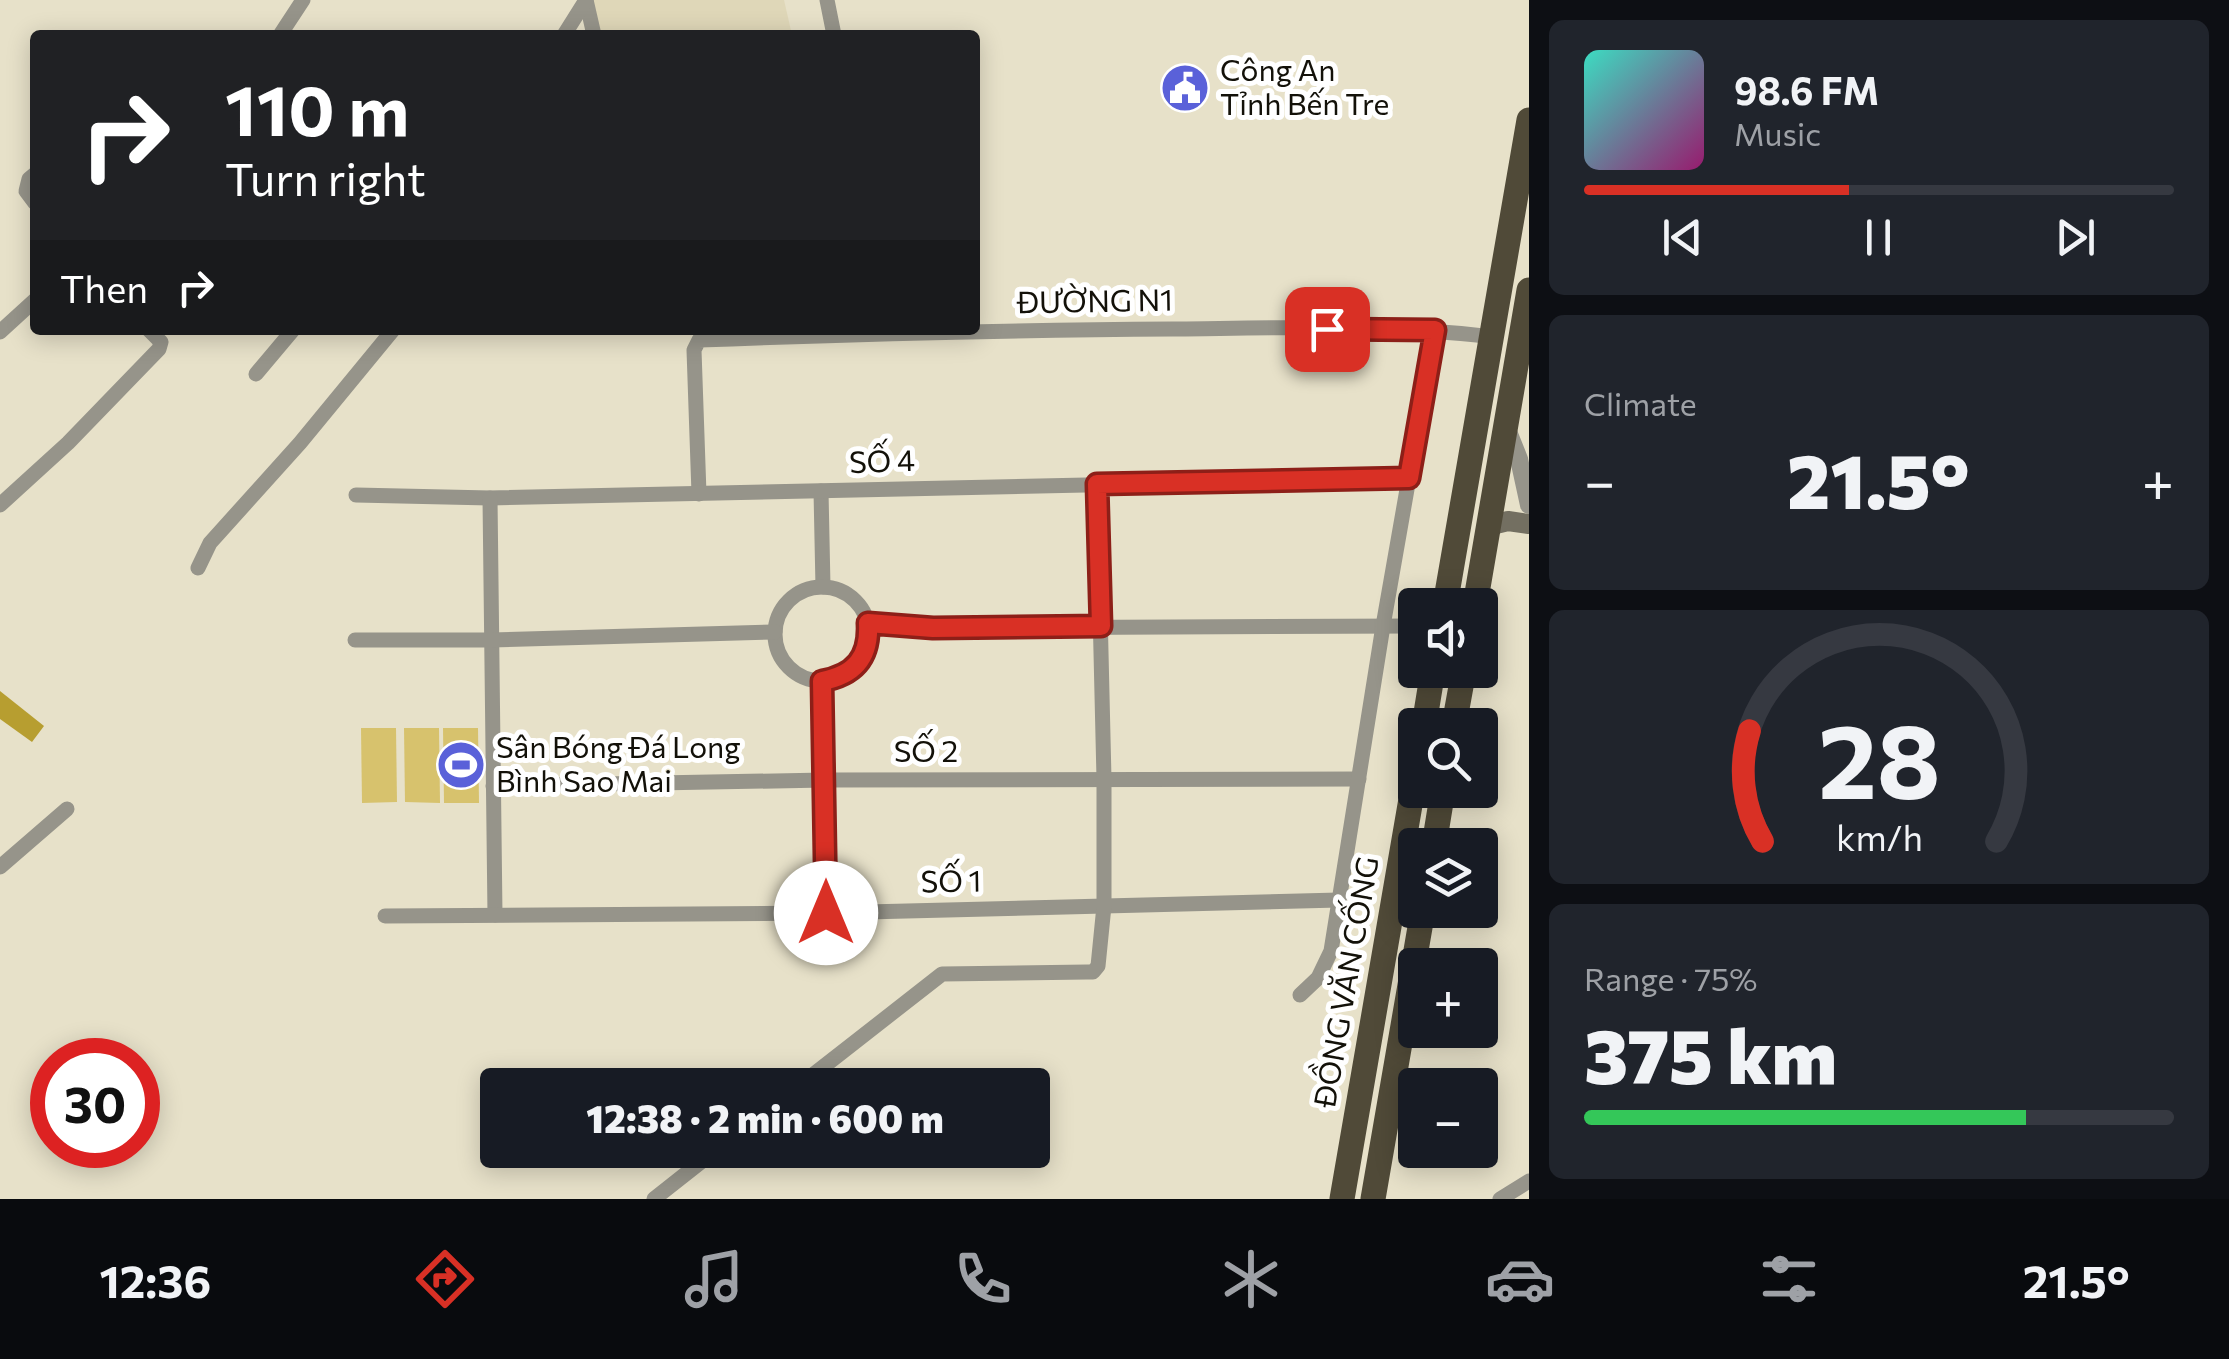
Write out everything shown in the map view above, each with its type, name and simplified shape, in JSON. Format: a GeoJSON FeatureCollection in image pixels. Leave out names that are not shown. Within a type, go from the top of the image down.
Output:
{"type":"FeatureCollection","features":[{"type":"Feature","properties":{"kind":"highway"},"geometry":{"type":"LineString","coordinates":[[1447,588],[1529,120]]}},
{"type":"Feature","properties":{"kind":"highway"},"geometry":{"type":"LineString","coordinates":[[1478,588],[1488,526],[1515,416],[1529,290]]}},
{"type":"Feature","properties":{"kind":"highway","name":"ĐỒNG VĂN CỐNG"},"geometry":{"type":"LineString","coordinates":[[1342,1199],[1398,919]]}},
{"type":"Feature","properties":{"kind":"highway","name":"ĐỒNG VĂN CỐNG"},"geometry":{"type":"LineString","coordinates":[[1373,1199],[1419,928]]}},
{"type":"Feature","properties":{"kind":"main road"},"geometry":{"type":"LineString","coordinates":[[1488,526],[1508,521],[1529,524]]}},
{"type":"Feature","properties":{"kind":"street"},"geometry":{"type":"LineString","coordinates":[[283,30],[303,0]]}},
{"type":"Feature","properties":{"kind":"street"},"geometry":{"type":"LineString","coordinates":[[567,30],[586,0]]}},
{"type":"Feature","properties":{"kind":"street"},"geometry":{"type":"LineString","coordinates":[[586,0],[593,30]]}},
{"type":"Feature","properties":{"kind":"street"},"geometry":{"type":"LineString","coordinates":[[827,0],[833,30]]}},
{"type":"Feature","properties":{"kind":"street"},"geometry":{"type":"LineString","coordinates":[[0,332],[30,305]]}},
{"type":"Feature","properties":{"kind":"street"},"geometry":{"type":"LineString","coordinates":[[1300,995],[1318,978],[1331,951],[1435,330]]}},
{"type":"Feature","properties":{"kind":"street","name":"ĐƯỜNG N1"},"geometry":{"type":"LineString","coordinates":[[980,331],[1435,330],[1492,337]]}},
{"type":"Feature","properties":{"kind":"street"},"geometry":{"type":"LineString","coordinates":[[0,505],[68,443],[159,349],[161,342],[154,335]]}},
{"type":"Feature","properties":{"kind":"street"},"geometry":{"type":"LineString","coordinates":[[256,374],[289,335]]}},
{"type":"Feature","properties":{"kind":"street"},"geometry":{"type":"LineString","coordinates":[[198,568],[210,543],[300,443],[388,335]]}},
{"type":"Feature","properties":{"kind":"street","name":"ĐƯỜNG N1"},"geometry":{"type":"LineString","coordinates":[[699,494],[694,350],[700,340],[789,335]]}},
{"type":"Feature","properties":{"kind":"street"},"geometry":{"type":"LineString","coordinates":[[1515,416],[1529,504]]}},
{"type":"Feature","properties":{"kind":"street","name":"SỐ 4"},"geometry":{"type":"LineString","coordinates":[[356,495],[490,498],[1409,478]]}},
{"type":"Feature","properties":{"kind":"street"},"geometry":{"type":"LineString","coordinates":[[822,1068],[942,974],[1093,972],[1100,960],[1104,779],[1097,484]]}},
{"type":"Feature","properties":{"kind":"street"},"geometry":{"type":"LineString","coordinates":[[821,491],[823,586]]}},
{"type":"Feature","properties":{"kind":"street"},"geometry":{"type":"LineString","coordinates":[[490,498],[495,915]]}},
{"type":"Feature","properties":{"kind":"street"},"geometry":{"type":"LineString","coordinates":[[823,586],[844,592],[860,604],[868,623],[870,640],[864,656],[854,670],[839,678],[822,681],[794,671],[777,646],[777,620],[790,600],[811,588],[823,586]]}},
{"type":"Feature","properties":{"kind":"street"},"geometry":{"type":"LineString","coordinates":[[868,623],[933,628],[1398,626]]}},
{"type":"Feature","properties":{"kind":"street"},"geometry":{"type":"LineString","coordinates":[[354,640],[775,632]]}},
{"type":"Feature","properties":{"kind":"street"},"geometry":{"type":"LineString","coordinates":[[822,681],[826,913]]}},
{"type":"Feature","properties":{"kind":"street","name":"SỐ 2"},"geometry":{"type":"LineString","coordinates":[[493,786],[1359,778]]}},
{"type":"Feature","properties":{"kind":"street"},"geometry":{"type":"LineString","coordinates":[[0,867],[67,810]]}},
{"type":"Feature","properties":{"kind":"street","name":"SỐ 1"},"geometry":{"type":"LineString","coordinates":[[386,916],[826,913],[1339,900]]}},
{"type":"Feature","properties":{"kind":"street"},"geometry":{"type":"LineString","coordinates":[[654,1199],[693,1168]]}},
{"type":"Feature","properties":{"kind":"street"},"geometry":{"type":"LineString","coordinates":[[1500,1199],[1529,1181]]}},
{"type":"Feature","properties":{"kind":"shaded area"},"geometry":{"type":"Polygon","coordinates":[[[591,0],[784,0],[791,30],[599,30],[591,0]]]}},
{"type":"Feature","properties":{"kind":"shaded area"},"geometry":{"type":"Polygon","coordinates":[[[0,691],[44,726],[32,742],[0,719],[0,691]]]}},
{"type":"Feature","properties":{"kind":"shaded area"},"geometry":{"type":"Polygon","coordinates":[[[361,728],[396,728],[397,802],[362,803],[361,728]]]}},
{"type":"Feature","properties":{"kind":"shaded area"},"geometry":{"type":"Polygon","coordinates":[[[404,728],[439,728],[440,803],[405,802],[404,728]]]}},
{"type":"Feature","properties":{"kind":"shaded area","name":"Sân Bóng Đá Long Bình Sao Mai"},"geometry":{"type":"Polygon","coordinates":[[[443,728],[478,728],[479,803],[444,803],[443,728]]]}},
{"type":"Feature","properties":{"kind":"place","name":"Công An Tỉnh Bến Tre"},"geometry":{"type":"Point","coordinates":[1185,88]}},
{"type":"Feature","properties":{"kind":"place","name":"Sân Bóng Đá Long Bình Sao Mai"},"geometry":{"type":"Point","coordinates":[461,765]}},
{"type":"Feature","properties":{"kind":"route"},"geometry":{"type":"LineString","coordinates":[[826,913],[822,681],[854,670],[870,640],[868,623],[933,628],[1101,626],[1097,484],[1409,478],[1435,330],[1327,329]]}}]}
